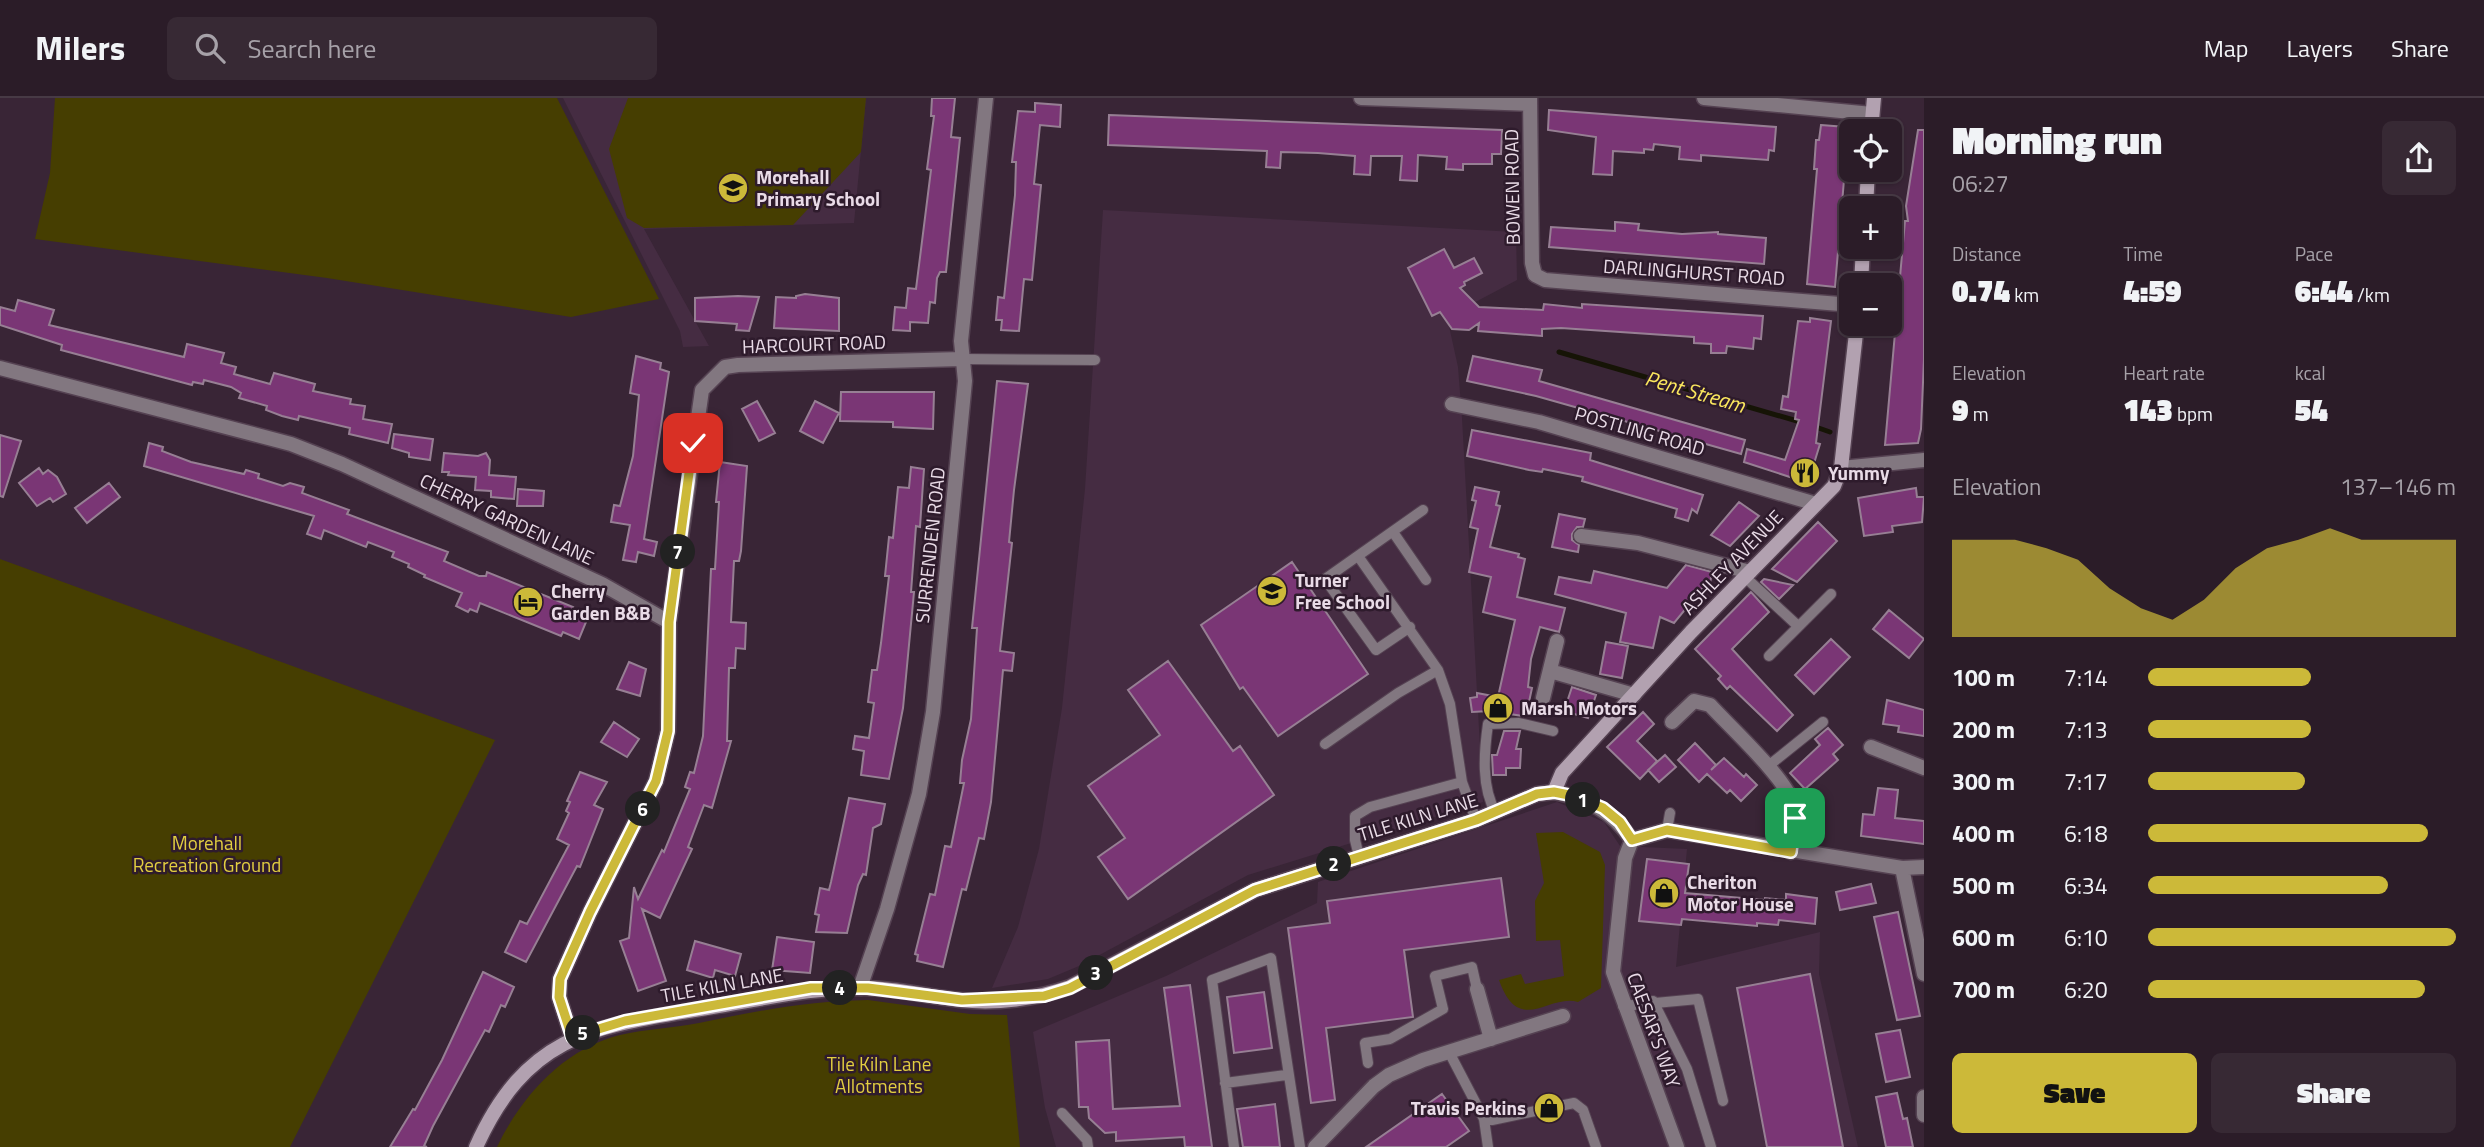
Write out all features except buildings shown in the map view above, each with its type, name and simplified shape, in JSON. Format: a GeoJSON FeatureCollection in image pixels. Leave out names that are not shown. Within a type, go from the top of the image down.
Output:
{"type":"FeatureCollection","features":[{"type":"Feature","properties":{"kind":"street","name":"SURRENDEN ROAD"},"geometry":{"type":"LineString","coordinates":[[860,988],[894,888],[919,794],[933,712],[965,381],[962,359],[986,98]]}},
{"type":"Feature","properties":{"kind":"street"},"geometry":{"type":"LineString","coordinates":[[1362,98],[1530,101]]}},
{"type":"Feature","properties":{"kind":"street"},"geometry":{"type":"LineString","coordinates":[[1704,98],[1872,114]]}},
{"type":"Feature","properties":{"kind":"street"},"geometry":{"type":"LineString","coordinates":[[1872,119],[1874,98]]}},
{"type":"Feature","properties":{"kind":"street","name":"BOWEN ROAD"},"geometry":{"type":"LineString","coordinates":[[1530,101],[1532,262],[1535,275]]}},
{"type":"Feature","properties":{"kind":"street","name":"DARLINGHURST ROAD"},"geometry":{"type":"LineString","coordinates":[[1535,275],[1557,281],[1839,304]]}},
{"type":"Feature","properties":{"kind":"street","name":"ASHLEY AVENUE"},"geometry":{"type":"LineString","coordinates":[[1554,792],[1562,773],[1834,486],[1840,468],[1856,336]]}},
{"type":"Feature","properties":{"kind":"street","name":"HARCOURT ROAD"},"geometry":{"type":"LineString","coordinates":[[669,622],[702,390],[713,376],[725,367],[738,365],[962,359]]}},
{"type":"Feature","properties":{"kind":"street","name":"CHERRY GARDEN LANE"},"geometry":{"type":"LineString","coordinates":[[0,368],[291,444],[342,464],[548,558],[602,584],[669,622]]}},
{"type":"Feature","properties":{"kind":"street","name":"POSTLING ROAD"},"geometry":{"type":"LineString","coordinates":[[1452,404],[1539,422],[1816,503]]}},
{"type":"Feature","properties":{"kind":"street"},"geometry":{"type":"LineString","coordinates":[[1840,468],[1924,460]]}},
{"type":"Feature","properties":{"kind":"street"},"geometry":{"type":"LineString","coordinates":[[1581,536],[1638,542],[1747,575]]}},
{"type":"Feature","properties":{"kind":"street"},"geometry":{"type":"LineString","coordinates":[[476,1147],[509,1091],[541,1058],[572,1037],[559,997],[560,979],[590,912],[656,781],[668,731],[669,622]]}},
{"type":"Feature","properties":{"kind":"street"},"geometry":{"type":"LineString","coordinates":[[1543,698],[1557,640]]}},
{"type":"Feature","properties":{"kind":"street"},"geometry":{"type":"LineString","coordinates":[[1550,671],[1634,695]]}},
{"type":"Feature","properties":{"kind":"street"},"geometry":{"type":"LineString","coordinates":[[1672,722],[1694,701],[1710,705],[1767,767],[1783,785],[1792,801],[1795,818],[1791,852]]}},
{"type":"Feature","properties":{"kind":"street"},"geometry":{"type":"LineString","coordinates":[[1871,747],[1924,768]]}},
{"type":"Feature","properties":{"kind":"street"},"geometry":{"type":"LineString","coordinates":[[1554,792],[1574,796],[1603,808],[1620,822],[1632,840],[1667,830],[1902,868],[1924,867]]}},
{"type":"Feature","properties":{"kind":"street","name":"TILE KILN LANE"},"geometry":{"type":"LineString","coordinates":[[572,1037],[616,1023],[811,988],[860,988],[962,1000],[1044,996],[1070,988],[1255,890],[1476,820],[1537,794],[1554,792]]}},
{"type":"Feature","properties":{"kind":"street","name":"CAESAR'S WAY"},"geometry":{"type":"LineString","coordinates":[[1632,840],[1625,858],[1613,972],[1623,1006],[1677,1147]]}},
{"type":"Feature","properties":{"kind":"street"},"geometry":{"type":"LineString","coordinates":[[1902,868],[1924,974]]}},
{"type":"Feature","properties":{"kind":"street"},"geometry":{"type":"LineString","coordinates":[[1477,989],[1491,1039]]}},
{"type":"Feature","properties":{"kind":"street"},"geometry":{"type":"LineString","coordinates":[[1315,1147],[1374,1086],[1389,1075],[1449,1052],[1563,1016]]}},
{"type":"Feature","properties":{"kind":"street"},"geometry":{"type":"LineString","coordinates":[[1924,1097],[1924,1115]]}},
{"type":"Feature","properties":{"kind":"lane"},"geometry":{"type":"LineString","coordinates":[[962,359],[1095,360]]}},
{"type":"Feature","properties":{"kind":"lane"},"geometry":{"type":"LineString","coordinates":[[1410,627],[1376,650],[1325,579],[1423,510]]}},
{"type":"Feature","properties":{"kind":"lane"},"geometry":{"type":"LineString","coordinates":[[1392,532],[1426,580]]}},
{"type":"Feature","properties":{"kind":"lane"},"geometry":{"type":"LineString","coordinates":[[1358,556],[1438,670],[1450,704],[1462,782],[1476,820]]}},
{"type":"Feature","properties":{"kind":"lane"},"geometry":{"type":"LineString","coordinates":[[1747,575],[1798,626]]}},
{"type":"Feature","properties":{"kind":"lane"},"geometry":{"type":"LineString","coordinates":[[1769,656],[1831,593]]}},
{"type":"Feature","properties":{"kind":"lane"},"geometry":{"type":"LineString","coordinates":[[1325,744],[1398,693],[1438,670]]}},
{"type":"Feature","properties":{"kind":"lane"},"geometry":{"type":"LineString","coordinates":[[1767,767],[1823,722]]}},
{"type":"Feature","properties":{"kind":"lane"},"geometry":{"type":"LineString","coordinates":[[1496,813],[1487,797],[1488,724],[1519,723],[1553,731]]}},
{"type":"Feature","properties":{"kind":"lane"},"geometry":{"type":"LineString","coordinates":[[1359,856],[1354,839],[1355,816],[1370,807],[1462,782]]}},
{"type":"Feature","properties":{"kind":"lane"},"geometry":{"type":"LineString","coordinates":[[1667,830],[1670,813]]}},
{"type":"Feature","properties":{"kind":"lane"},"geometry":{"type":"LineString","coordinates":[[1234,1147],[1212,980],[1271,958],[1286,1076],[1300,1147]]}},
{"type":"Feature","properties":{"kind":"lane"},"geometry":{"type":"LineString","coordinates":[[1368,1063],[1365,1043],[1390,1039],[1443,1009],[1434,976],[1472,967],[1477,989]]}},
{"type":"Feature","properties":{"kind":"lane"},"geometry":{"type":"LineString","coordinates":[[1623,1006],[1653,1001],[1698,999],[1724,1101]]}},
{"type":"Feature","properties":{"kind":"lane"},"geometry":{"type":"LineString","coordinates":[[1653,1001],[1687,1069],[1711,1147]]}},
{"type":"Feature","properties":{"kind":"lane"},"geometry":{"type":"LineString","coordinates":[[1449,1052],[1484,1119],[1489,1147]]}},
{"type":"Feature","properties":{"kind":"lane"},"geometry":{"type":"LineString","coordinates":[[1225,1083],[1286,1076]]}},
{"type":"Feature","properties":{"kind":"lane"},"geometry":{"type":"LineString","coordinates":[[1484,1119],[1574,1103],[1583,1110],[1596,1147]]}},
{"type":"Feature","properties":{"kind":"lane"},"geometry":{"type":"LineString","coordinates":[[1062,1113],[1087,1140],[1088,1147]]}},
{"type":"Feature","properties":{"kind":"shaded area","name":"Morehall Primary School"},"geometry":{"type":"Polygon","coordinates":[[[563,98],[866,98],[854,223],[644,229],[709,346],[683,347],[680,331],[563,98]]]}},
{"type":"Feature","properties":{"kind":"shaded area","name":"Turner Free School"},"geometry":{"type":"Polygon","coordinates":[[[1103,210],[1516,232],[1517,280],[1447,317],[1458,367],[1462,418],[1483,802],[1248,875],[1079,966],[1048,979],[992,988],[1018,927],[1039,849],[1062,708],[1085,489],[1103,210]]]}},
{"type":"Feature","properties":{"kind":"shaded area"},"geometry":{"type":"Polygon","coordinates":[[[1557,802],[1604,822],[1620,846],[1687,849],[1676,967],[1820,932],[1819,974],[1858,1147],[1056,1147],[1045,1108],[1033,1032],[1166,976],[1317,903],[1318,882],[1557,802]]]}},
{"type":"Feature","properties":{"kind":"green space"},"geometry":{"type":"Polygon","coordinates":[[[55,98],[557,98],[659,299],[571,317],[327,278],[35,239],[50,173],[55,98]]]}},
{"type":"Feature","properties":{"kind":"green space","name":"Morehall Primary School"},"geometry":{"type":"Polygon","coordinates":[[[628,98],[866,98],[861,152],[793,225],[644,228],[627,218],[609,149],[628,98]]]}},
{"type":"Feature","properties":{"kind":"green space","name":"Morehall Recreation Ground"},"geometry":{"type":"Polygon","coordinates":[[[0,559],[495,740],[290,1147],[0,1147],[0,559]]]}},
{"type":"Feature","properties":{"kind":"green space"},"geometry":{"type":"Polygon","coordinates":[[[1563,832],[1600,852],[1605,865],[1601,988],[1578,1002],[1567,1001],[1525,1010],[1507,997],[1499,980],[1521,974],[1525,984],[1564,976],[1560,940],[1536,941],[1535,901],[1544,883],[1536,833],[1563,832]]]}},
{"type":"Feature","properties":{"kind":"green space","name":"Tile Kiln Lane Allotments"},"geometry":{"type":"Polygon","coordinates":[[[868,1000],[970,1014],[1007,1015],[1020,1147],[497,1147],[518,1110],[546,1077],[580,1051],[599,1042],[630,1033],[783,1007],[868,1000]]]}},
{"type":"Feature","properties":{"kind":"waterway","name":"Pent Stream"},"geometry":{"type":"LineString","coordinates":[[1559,352],[1804,423]]}},
{"type":"Feature","properties":{"kind":"waterway","name":"Pent Stream"},"geometry":{"type":"LineString","coordinates":[[1813,426],[1830,432]]}},
{"type":"Feature","properties":{"kind":"place","name":"Morehall Primary School"},"geometry":{"type":"Point","coordinates":[733,188]}},
{"type":"Feature","properties":{"kind":"place","name":"Yummy"},"geometry":{"type":"Point","coordinates":[1805,473]}},
{"type":"Feature","properties":{"kind":"place","name":"Turner Free School"},"geometry":{"type":"Point","coordinates":[1272,591]}},
{"type":"Feature","properties":{"kind":"place","name":"Cherry Garden B&B"},"geometry":{"type":"Point","coordinates":[528,602]}},
{"type":"Feature","properties":{"kind":"place","name":"Marsh Motors"},"geometry":{"type":"Point","coordinates":[1498,708]}},
{"type":"Feature","properties":{"kind":"place","name":"Cheriton Motor House"},"geometry":{"type":"Point","coordinates":[1664,893]}},
{"type":"Feature","properties":{"kind":"place","name":"Travis Perkins"},"geometry":{"type":"Point","coordinates":[1549,1108]}},
{"type":"Feature","properties":{"kind":"route"},"geometry":{"type":"LineString","coordinates":[[693,443],[669,622],[668,731],[656,781],[590,912],[560,979],[559,997],[572,1037],[625,1021],[666,1016],[811,988],[868,988],[962,1000],[1044,996],[1070,988],[1255,890],[1476,820],[1537,794],[1554,792],[1574,796],[1603,808],[1620,822],[1632,840],[1667,830],[1791,852],[1795,818]]}}]}
